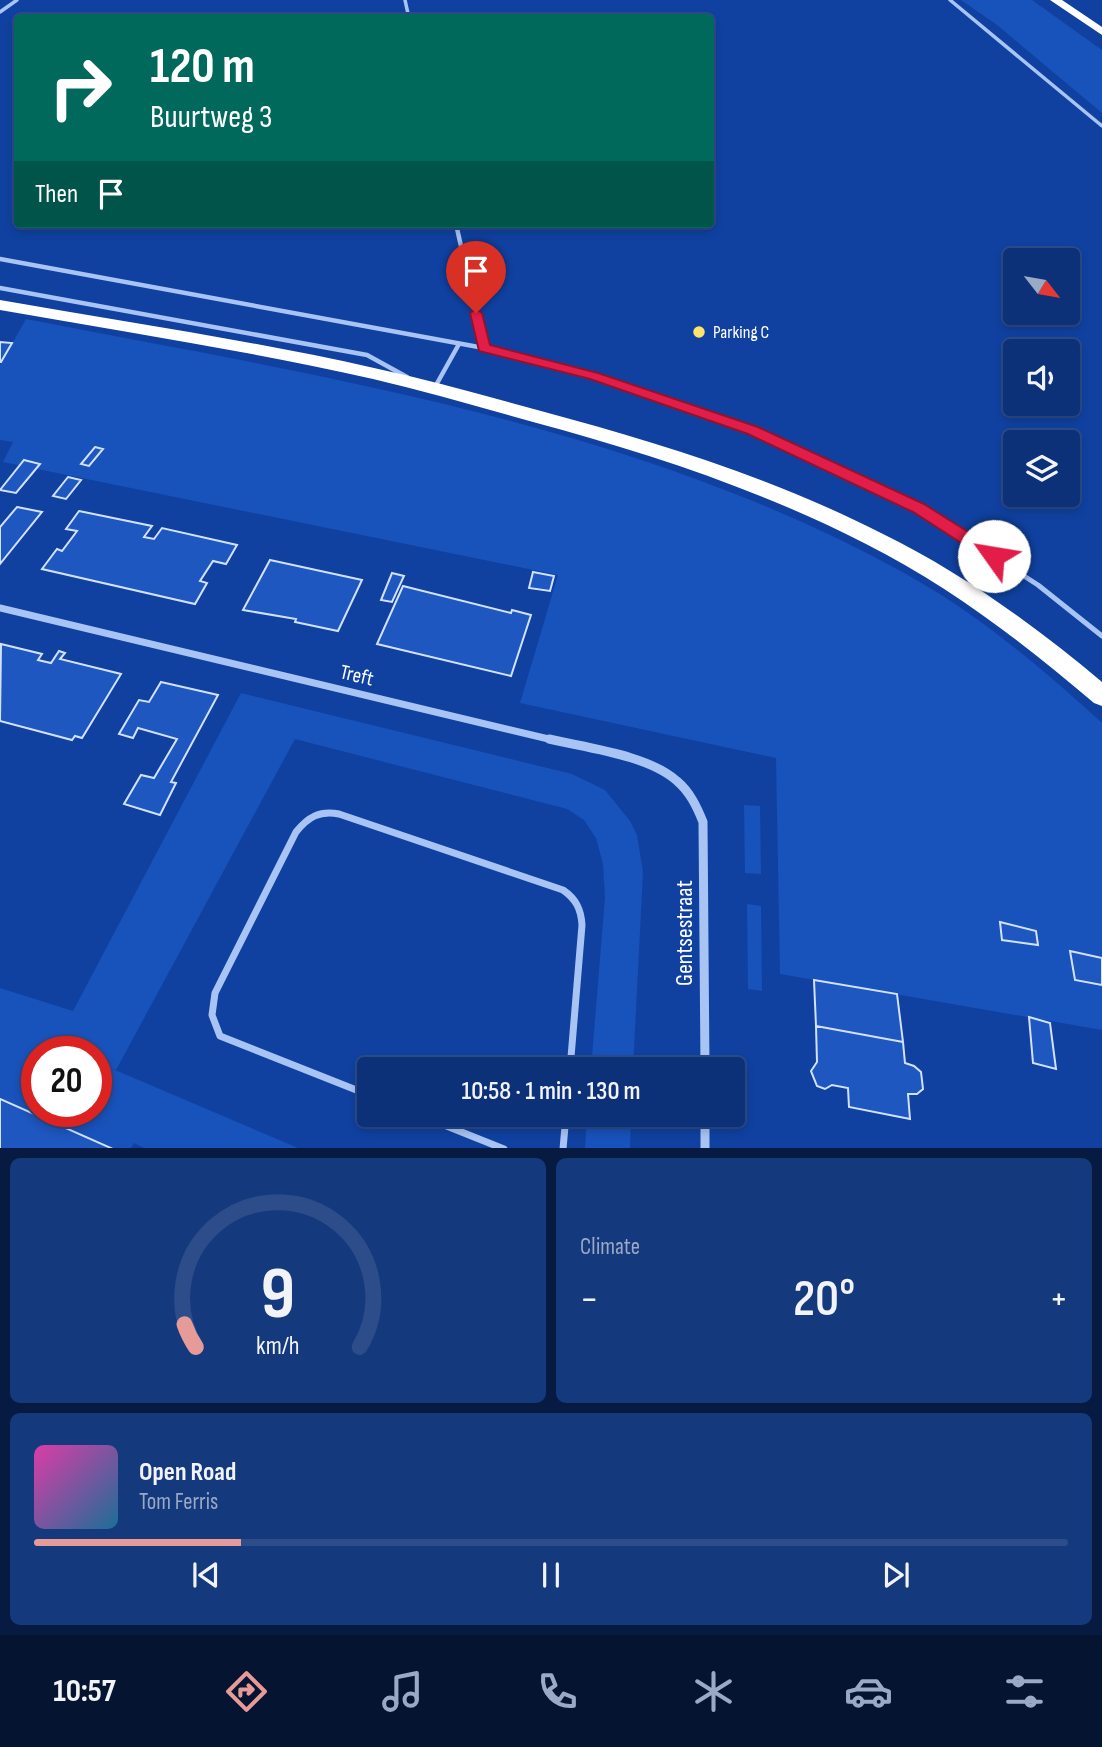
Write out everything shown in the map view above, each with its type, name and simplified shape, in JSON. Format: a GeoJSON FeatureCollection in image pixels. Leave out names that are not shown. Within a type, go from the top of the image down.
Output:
{"type":"FeatureCollection","features":[{"type":"Feature","properties":{"kind":"highway"},"geometry":{"type":"LineString","coordinates":[[1055,0],[1102,32]]}},
{"type":"Feature","properties":{"kind":"highway"},"geometry":{"type":"LineString","coordinates":[[0,305],[283,356],[429,388],[650,448],[764,488],[830,517],[922,565],[1037,643],[1102,696]]}},
{"type":"Feature","properties":{"kind":"street","name":"Treft"},"geometry":{"type":"LineString","coordinates":[[0,608],[632,759],[656,766],[677,779],[693,798]]}},
{"type":"Feature","properties":{"kind":"street","name":"Gentsestraat"},"geometry":{"type":"LineString","coordinates":[[693,798],[703,822],[705,847],[705,1057]]}},
{"type":"Feature","properties":{"kind":"street"},"geometry":{"type":"LineString","coordinates":[[705,1127],[705,1148]]}},
{"type":"Feature","properties":{"kind":"lane"},"geometry":{"type":"LineString","coordinates":[[0,12],[17,0]]}},
{"type":"Feature","properties":{"kind":"lane"},"geometry":{"type":"LineString","coordinates":[[950,0],[1102,126]]}},
{"type":"Feature","properties":{"kind":"lane"},"geometry":{"type":"LineString","coordinates":[[457,228],[484,348]]}},
{"type":"Feature","properties":{"kind":"lane"},"geometry":{"type":"LineString","coordinates":[[0,259],[484,348],[593,376],[765,435],[918,508],[1038,584],[1102,636]]}},
{"type":"Feature","properties":{"kind":"lane"},"geometry":{"type":"LineString","coordinates":[[0,288],[367,355],[429,388],[459,344]]}},
{"type":"Feature","properties":{"kind":"lane"},"geometry":{"type":"LineString","coordinates":[[357,1090],[220,1035],[211,1017],[215,993],[296,832],[302,823],[320,812],[352,818],[564,890],[573,896],[579,904],[582,925],[571,1057]]}},
{"type":"Feature","properties":{"kind":"lane"},"geometry":{"type":"LineString","coordinates":[[449,1127],[502,1148]]}},
{"type":"Feature","properties":{"kind":"lane"},"geometry":{"type":"LineString","coordinates":[[563,1148],[565,1127]]}},
{"type":"Feature","properties":{"kind":"shaded area"},"geometry":{"type":"Polygon","coordinates":[[[961,0],[1032,0],[1102,50],[1102,113],[997,25],[961,0]]]}},
{"type":"Feature","properties":{"kind":"shaded area"},"geometry":{"type":"Polygon","coordinates":[[[26,319],[364,386],[476,412],[587,443],[696,479],[803,522],[906,574],[959,606],[1033,662],[1102,723],[1102,1030],[780,974],[776,758],[520,703],[558,575],[3,462],[13,442],[0,440],[0,365],[26,319]]]}},
{"type":"Feature","properties":{"kind":"shaded area"},"geometry":{"type":"Polygon","coordinates":[[[241,693],[572,774],[605,790],[630,821],[637,835],[643,872],[634,1057],[592,1057],[605,897],[603,864],[596,838],[584,820],[567,809],[295,739],[116,1070],[112,1068],[112,1036],[21,1036],[21,1108],[0,1099],[0,988],[73,1011],[241,693]]]}},
{"type":"Feature","properties":{"kind":"shaded area"},"geometry":{"type":"Polygon","coordinates":[[[744,805],[760,806],[761,874],[745,873],[744,805]]]}},
{"type":"Feature","properties":{"kind":"shaded area"},"geometry":{"type":"Polygon","coordinates":[[[747,904],[761,906],[762,991],[748,989],[747,904]]]}},
{"type":"Feature","properties":{"kind":"shaded area"},"geometry":{"type":"Polygon","coordinates":[[[112,1069],[298,1148],[144,1148],[134,1143],[131,1148],[113,1148],[65,1127],[112,1127],[112,1069]]]}},
{"type":"Feature","properties":{"kind":"shaded area"},"geometry":{"type":"Polygon","coordinates":[[[586,1127],[631,1127],[630,1148],[585,1148],[586,1127]]]}},
{"type":"Feature","properties":{"kind":"building"},"geometry":{"type":"Polygon","coordinates":[[[0,342],[12,343],[1,362],[0,362],[0,342]]]}},
{"type":"Feature","properties":{"kind":"building"},"geometry":{"type":"Polygon","coordinates":[[[95,447],[103,449],[89,466],[81,464],[95,447]]]}},
{"type":"Feature","properties":{"kind":"building"},"geometry":{"type":"Polygon","coordinates":[[[24,460],[40,464],[16,493],[0,490],[24,460]]]}},
{"type":"Feature","properties":{"kind":"building"},"geometry":{"type":"Polygon","coordinates":[[[68,477],[81,480],[66,499],[53,496],[68,477]]]}},
{"type":"Feature","properties":{"kind":"building"},"geometry":{"type":"Polygon","coordinates":[[[17,507],[42,512],[0,564],[0,527],[17,507]]]}},
{"type":"Feature","properties":{"kind":"building"},"geometry":{"type":"Polygon","coordinates":[[[79,511],[152,526],[144,537],[154,539],[162,528],[237,545],[226,564],[213,561],[200,581],[207,583],[195,604],[42,569],[57,549],[62,551],[77,531],[66,529],[79,511]]]}},
{"type":"Feature","properties":{"kind":"building"},"geometry":{"type":"Polygon","coordinates":[[[270,560],[362,580],[338,631],[295,622],[296,619],[243,610],[270,560]]]}},
{"type":"Feature","properties":{"kind":"building"},"geometry":{"type":"Polygon","coordinates":[[[533,572],[554,576],[550,591],[529,588],[533,572]]]}},
{"type":"Feature","properties":{"kind":"building"},"geometry":{"type":"Polygon","coordinates":[[[392,573],[404,576],[392,602],[381,600],[392,573]]]}},
{"type":"Feature","properties":{"kind":"building"},"geometry":{"type":"Polygon","coordinates":[[[403,586],[511,613],[512,610],[531,615],[511,676],[377,644],[403,586]]]}},
{"type":"Feature","properties":{"kind":"building"},"geometry":{"type":"Polygon","coordinates":[[[1,644],[42,654],[38,660],[51,663],[59,651],[65,653],[60,659],[121,674],[82,738],[75,736],[72,740],[0,721],[1,644]]]}},
{"type":"Feature","properties":{"kind":"building"},"geometry":{"type":"Polygon","coordinates":[[[161,682],[218,695],[171,782],[176,783],[160,815],[124,804],[141,775],[154,778],[177,739],[138,728],[133,738],[119,734],[139,700],[149,702],[161,682]]]}},
{"type":"Feature","properties":{"kind":"building"},"geometry":{"type":"Polygon","coordinates":[[[1000,922],[1036,931],[1038,945],[1002,940],[1000,922]]]}},
{"type":"Feature","properties":{"kind":"building"},"geometry":{"type":"Polygon","coordinates":[[[1070,951],[1102,958],[1102,985],[1075,980],[1070,951]]]}},
{"type":"Feature","properties":{"kind":"building"},"geometry":{"type":"Polygon","coordinates":[[[814,980],[897,994],[903,1042],[816,1026],[814,980]]]}},
{"type":"Feature","properties":{"kind":"building"},"geometry":{"type":"Polygon","coordinates":[[[1029,1017],[1050,1023],[1056,1069],[1033,1063],[1029,1017]]]}},
{"type":"Feature","properties":{"kind":"building"},"geometry":{"type":"Polygon","coordinates":[[[816,1026],[903,1042],[905,1063],[921,1072],[923,1089],[917,1094],[908,1094],[910,1119],[849,1107],[848,1088],[832,1085],[825,1089],[817,1086],[811,1071],[817,1062],[816,1026]]]}},
{"type":"Feature","properties":{"kind":"building"},"geometry":{"type":"Polygon","coordinates":[[[0,1099],[21,1108],[21,1127],[63,1127],[111,1148],[0,1148],[0,1099]]]}},
{"type":"Feature","properties":{"kind":"place","name":"Parking C"},"geometry":{"type":"Point","coordinates":[699,332]}},
{"type":"Feature","properties":{"kind":"route"},"geometry":{"type":"LineString","coordinates":[[476,313],[484,348],[593,376],[753,430],[918,508],[994,556]]}}]}
